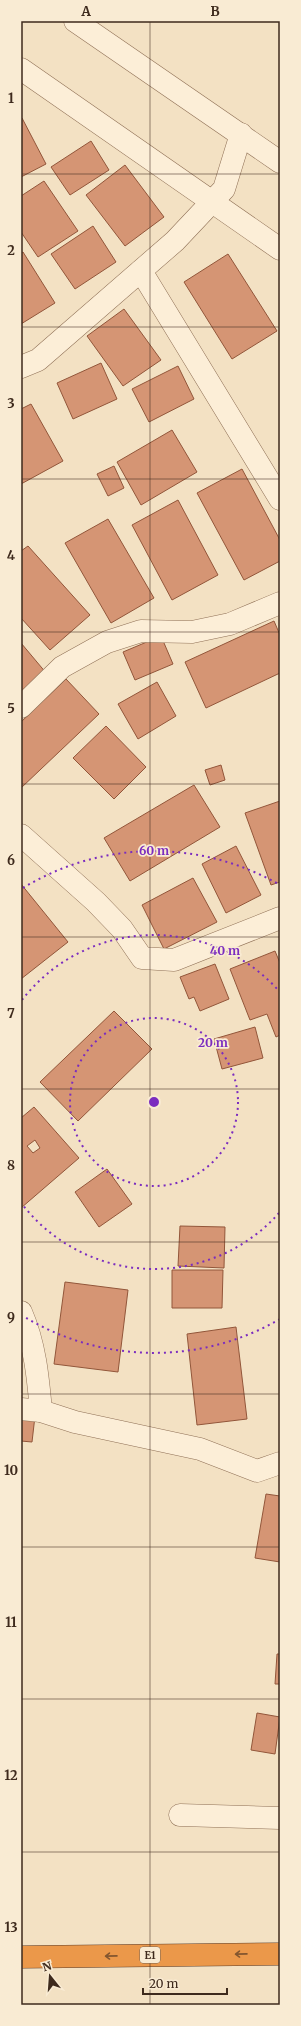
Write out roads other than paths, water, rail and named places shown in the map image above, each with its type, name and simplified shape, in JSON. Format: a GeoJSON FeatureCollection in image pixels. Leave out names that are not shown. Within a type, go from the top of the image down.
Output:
{"type":"FeatureCollection","features":[{"type":"Feature","properties":{"kind":"highway","name":"E1"},"geometry":{"type":"LineString","coordinates":[[21,1957],[280,1954]]}},
{"type":"Feature","properties":{"kind":"street"},"geometry":{"type":"LineString","coordinates":[[75,21],[280,162]]}},
{"type":"Feature","properties":{"kind":"street"},"geometry":{"type":"LineString","coordinates":[[21,69],[280,249]]}},
{"type":"Feature","properties":{"kind":"street"},"geometry":{"type":"LineString","coordinates":[[21,367],[38,360],[175,241],[224,189],[241,134]]}},
{"type":"Feature","properties":{"kind":"street"},"geometry":{"type":"LineString","coordinates":[[141,271],[280,499]]}},
{"type":"Feature","properties":{"kind":"street"},"geometry":{"type":"LineString","coordinates":[[21,707],[62,667],[107,642],[141,631],[192,632],[230,624],[280,603]]}},
{"type":"Feature","properties":{"kind":"street"},"geometry":{"type":"LineString","coordinates":[[21,835],[96,902],[122,929],[142,958],[174,960],[280,918]]}},
{"type":"Feature","properties":{"kind":"street"},"geometry":{"type":"LineString","coordinates":[[21,1312],[27,1326],[38,1370],[31,1410],[75,1422],[200,1449],[257,1471],[280,1463]]}},
{"type":"Feature","properties":{"kind":"street"},"geometry":{"type":"LineString","coordinates":[[180,1815],[280,1818]]}}]}
